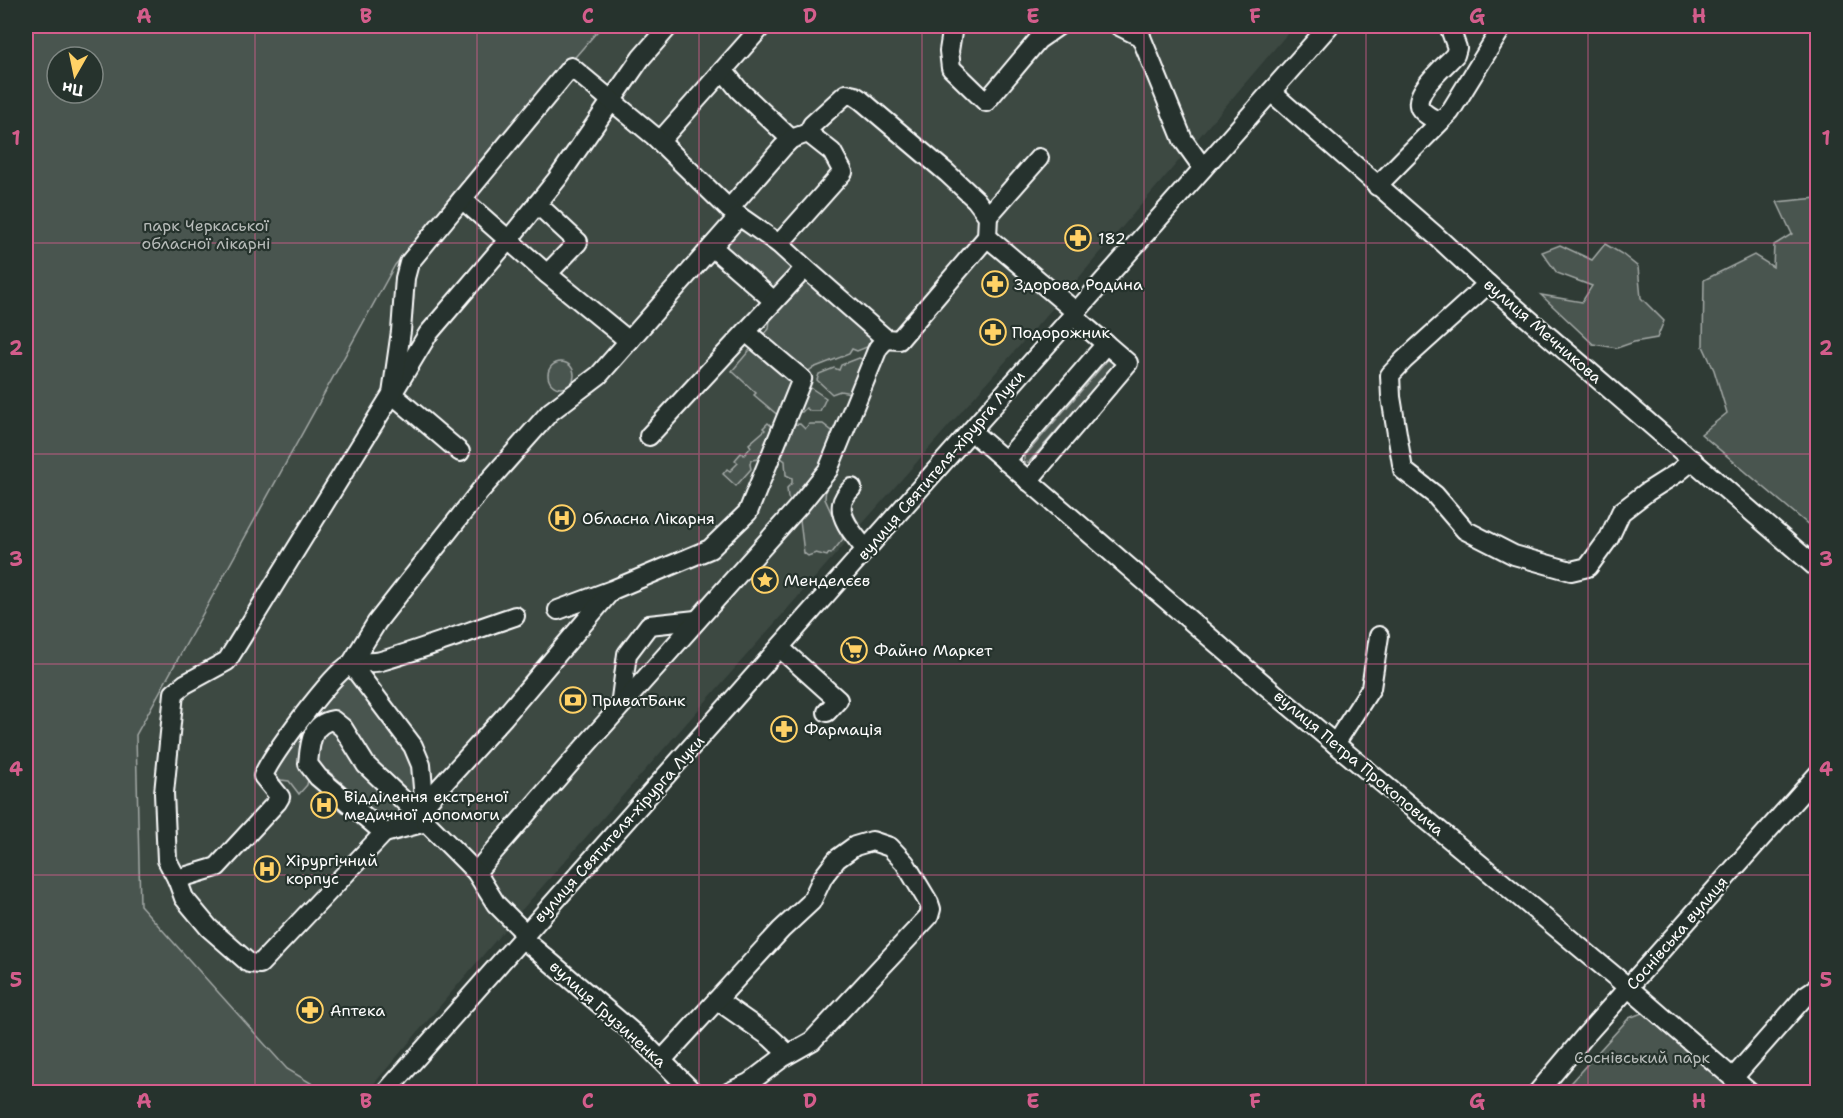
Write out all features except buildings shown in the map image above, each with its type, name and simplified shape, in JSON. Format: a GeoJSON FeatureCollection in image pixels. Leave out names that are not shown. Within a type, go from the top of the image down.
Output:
{"type":"FeatureCollection","features":[{"type":"Feature","properties":{"kind":"street"},"geometry":{"type":"LineString","coordinates":[[612,590],[425,813],[384,833],[260,964],[249,963],[209,928],[184,898],[177,879],[166,861],[164,793],[174,693],[192,680],[227,661],[428,334],[509,240],[558,178],[641,58],[669,26]]}},
{"type":"Feature","properties":{"kind":"street"},"geometry":{"type":"LineString","coordinates":[[660,141],[762,26]]}},
{"type":"Feature","properties":{"kind":"street"},"geometry":{"type":"LineString","coordinates":[[953,26],[949,51],[951,68],[986,102],[1038,40],[1058,26]]}},
{"type":"Feature","properties":{"kind":"street"},"geometry":{"type":"LineString","coordinates":[[1119,26],[1140,31],[1183,140],[1203,168]]}},
{"type":"Feature","properties":{"kind":"street","name":"вулиця Святителя-хірурга Луки"},"geometry":{"type":"LineString","coordinates":[[386,1092],[1329,26]]}},
{"type":"Feature","properties":{"kind":"street"},"geometry":{"type":"LineString","coordinates":[[1439,122],[1426,115],[1420,108],[1418,100],[1423,88],[1455,55],[1458,48],[1449,26]]}},
{"type":"Feature","properties":{"kind":"street"},"geometry":{"type":"LineString","coordinates":[[1377,186],[1450,112],[1503,26]]}},
{"type":"Feature","properties":{"kind":"street"},"geometry":{"type":"LineString","coordinates":[[392,394],[401,331],[405,278],[409,263],[571,67],[660,141],[734,213],[779,244],[886,339],[899,340],[904,336],[987,237],[988,216],[1039,158]]}},
{"type":"Feature","properties":{"kind":"street"},"geometry":{"type":"LineString","coordinates":[[723,70],[739,90],[799,136],[832,153],[843,172],[779,244]]}},
{"type":"Feature","properties":{"kind":"street","name":"вулиця Мечникова"},"geometry":{"type":"LineString","coordinates":[[1271,92],[1488,284],[1818,568]]}},
{"type":"Feature","properties":{"kind":"street"},"geometry":{"type":"LineString","coordinates":[[177,879],[217,867],[277,802],[280,797],[266,782],[265,771],[333,678],[351,664],[377,622],[480,491],[550,412],[599,375],[712,247],[734,213],[799,136],[846,94],[855,96],[947,173],[988,216]]}},
{"type":"Feature","properties":{"kind":"street"},"geometry":{"type":"LineString","coordinates":[[462,199],[547,274],[629,341]]}},
{"type":"Feature","properties":{"kind":"street"},"geometry":{"type":"LineString","coordinates":[[537,204],[578,242],[547,274]]}},
{"type":"Feature","properties":{"kind":"street"},"geometry":{"type":"LineString","coordinates":[[987,237],[1128,363],[1028,481]]}},
{"type":"Feature","properties":{"kind":"street"},"geometry":{"type":"LineString","coordinates":[[712,247],[774,301]]}},
{"type":"Feature","properties":{"kind":"street"},"geometry":{"type":"LineString","coordinates":[[649,436],[805,268]]}},
{"type":"Feature","properties":{"kind":"street"},"geometry":{"type":"LineString","coordinates":[[1488,284],[1390,375],[1391,397],[1403,470],[1435,495],[1465,530],[1514,555],[1570,571],[1587,567],[1609,538],[1621,512],[1693,460]]}},
{"type":"Feature","properties":{"kind":"street"},"geometry":{"type":"LineString","coordinates":[[580,628],[558,610],[710,549],[748,512],[802,379],[746,332]]}},
{"type":"Feature","properties":{"kind":"street"},"geometry":{"type":"LineString","coordinates":[[476,872],[620,706],[799,506],[828,470],[878,348],[886,339]]}},
{"type":"Feature","properties":{"kind":"street"},"geometry":{"type":"LineString","coordinates":[[1005,461],[1106,345]]}},
{"type":"Feature","properties":{"kind":"street"},"geometry":{"type":"LineString","coordinates":[[392,394],[460,452]]}},
{"type":"Feature","properties":{"kind":"street","name":"вулиця Петра Прокоповича"},"geometry":{"type":"LineString","coordinates":[[971,431],[1335,744],[1629,988],[1749,1092]]}},
{"type":"Feature","properties":{"kind":"street"},"geometry":{"type":"LineString","coordinates":[[852,488],[844,497],[842,509],[849,526],[866,550]]}},
{"type":"Feature","properties":{"kind":"street"},"geometry":{"type":"LineString","coordinates":[[351,664],[377,662],[515,616]]}},
{"type":"Feature","properties":{"kind":"street"},"geometry":{"type":"LineString","coordinates":[[620,706],[627,654],[649,625],[696,620]]}},
{"type":"Feature","properties":{"kind":"street"},"geometry":{"type":"LineString","coordinates":[[1335,744],[1371,688],[1379,636]]}},
{"type":"Feature","properties":{"kind":"street"},"geometry":{"type":"LineString","coordinates":[[780,648],[838,700],[827,712]]}},
{"type":"Feature","properties":{"kind":"street"},"geometry":{"type":"LineString","coordinates":[[351,664],[413,746],[421,765],[425,813]]}},
{"type":"Feature","properties":{"kind":"street","name":"вулиця Грузиненка"},"geometry":{"type":"LineString","coordinates":[[384,833],[318,777],[308,764],[314,734],[324,722],[336,721],[366,765],[425,813],[476,872],[496,904],[524,936],[636,1035],[693,1092]]}},
{"type":"Feature","properties":{"kind":"street","name":"Соснівська вулиця"},"geometry":{"type":"LineString","coordinates":[[1538,1092],[1818,774]]}},
{"type":"Feature","properties":{"kind":"street"},"geometry":{"type":"LineString","coordinates":[[662,1060],[781,930],[811,902],[823,877],[837,860],[855,846],[865,842],[879,842],[890,847],[905,863],[929,903],[931,909],[929,916],[812,1041],[788,1054],[749,1083],[730,1092]]}},
{"type":"Feature","properties":{"kind":"street"},"geometry":{"type":"LineString","coordinates":[[1733,1078],[1806,995],[1818,987]]}},
{"type":"Feature","properties":{"kind":"street"},"geometry":{"type":"LineString","coordinates":[[717,1000],[770,1037],[788,1054]]}},
{"type":"Feature","properties":{"kind":"shaded area","name":"Обласна Лікарня"},"geometry":{"type":"Polygon","coordinates":[[[602,26],[1294,26],[1059,301],[512,921],[367,1092],[326,1092],[287,1069],[140,905],[136,735],[395,265],[602,26]]]}},
{"type":"Feature","properties":{"kind":"green space","name":"парк Черкаської обласної лікарні"},"geometry":{"type":"Polygon","coordinates":[[[26,26],[602,26],[395,265],[136,735],[140,905],[287,1069],[326,1092],[26,1092],[26,26]]]}},
{"type":"Feature","properties":{"kind":"green space"},"geometry":{"type":"Polygon","coordinates":[[[1818,198],[1817,532],[1701,434],[1727,413],[1714,370],[1703,346],[1704,280],[1754,255],[1773,267],[1774,245],[1792,234],[1777,202],[1818,198]]]}},
{"type":"Feature","properties":{"kind":"green space"},"geometry":{"type":"Polygon","coordinates":[[[736,230],[754,232],[798,269],[774,291],[724,249],[724,242],[736,230]]]}},
{"type":"Feature","properties":{"kind":"green space"},"geometry":{"type":"Polygon","coordinates":[[[1605,244],[1638,267],[1641,298],[1664,321],[1657,338],[1617,348],[1593,344],[1541,295],[1582,302],[1592,286],[1557,273],[1542,252],[1560,245],[1592,260],[1605,244]]]}},
{"type":"Feature","properties":{"kind":"green space"},"geometry":{"type":"Polygon","coordinates":[[[805,280],[810,280],[876,336],[872,345],[857,351],[852,349],[849,354],[807,372],[761,338],[769,329],[770,319],[805,280]]]}},
{"type":"Feature","properties":{"kind":"green space"},"geometry":{"type":"Polygon","coordinates":[[[754,345],[793,379],[781,418],[754,395],[756,393],[732,371],[754,345]]]}},
{"type":"Feature","properties":{"kind":"green space"},"geometry":{"type":"Polygon","coordinates":[[[1111,356],[1117,362],[1029,462],[1024,463],[1024,457],[1111,356]]]}},
{"type":"Feature","properties":{"kind":"green space"},"geometry":{"type":"Polygon","coordinates":[[[859,358],[865,360],[851,393],[840,391],[832,394],[817,380],[819,374],[834,368],[839,370],[841,365],[859,358]]]}},
{"type":"Feature","properties":{"kind":"green space"},"geometry":{"type":"Polygon","coordinates":[[[561,362],[570,366],[574,375],[570,384],[561,388],[552,384],[548,375],[552,366],[561,362]]]}},
{"type":"Feature","properties":{"kind":"green space"},"geometry":{"type":"Polygon","coordinates":[[[811,388],[826,398],[820,411],[810,411],[806,408],[802,412],[794,412],[806,390],[811,388]]]}},
{"type":"Feature","properties":{"kind":"green space"},"geometry":{"type":"Polygon","coordinates":[[[768,423],[776,430],[767,450],[760,459],[751,460],[751,469],[736,486],[723,474],[738,463],[735,460],[741,453],[744,455],[751,447],[749,444],[765,430],[763,428],[768,423]]]}},
{"type":"Feature","properties":{"kind":"green space"},"geometry":{"type":"Polygon","coordinates":[[[800,424],[805,429],[809,424],[823,424],[836,434],[824,453],[826,459],[794,504],[788,498],[787,488],[792,483],[792,478],[786,475],[785,461],[776,454],[788,425],[800,424]]]}},
{"type":"Feature","properties":{"kind":"green space"},"geometry":{"type":"Polygon","coordinates":[[[826,486],[825,499],[843,539],[827,556],[816,553],[808,556],[804,553],[799,512],[826,486]]]}},
{"type":"Feature","properties":{"kind":"green space"},"geometry":{"type":"Polygon","coordinates":[[[345,676],[355,680],[417,764],[416,798],[363,749],[321,716],[307,785],[299,794],[289,781],[271,775],[345,676]]]}},
{"type":"Feature","properties":{"kind":"green space"},"geometry":{"type":"Polygon","coordinates":[[[334,727],[409,818],[388,823],[328,771],[325,773],[312,755],[316,738],[334,727]]]}},
{"type":"Feature","properties":{"kind":"green space","name":"Соснівський парк"},"geometry":{"type":"Polygon","coordinates":[[[1642,1013],[1741,1092],[1562,1092],[1629,1018],[1642,1013]]]}},
{"type":"Feature","properties":{"kind":"place","name":"182"},"geometry":{"type":"Point","coordinates":[1078,238]}},
{"type":"Feature","properties":{"kind":"place","name":"Здорова Родина"},"geometry":{"type":"Point","coordinates":[995,284]}},
{"type":"Feature","properties":{"kind":"place","name":"Подорожник"},"geometry":{"type":"Point","coordinates":[993,332]}},
{"type":"Feature","properties":{"kind":"place","name":"Обласна Лікарня"},"geometry":{"type":"Point","coordinates":[562,518]}},
{"type":"Feature","properties":{"kind":"place","name":"Менделєєв"},"geometry":{"type":"Point","coordinates":[765,580]}},
{"type":"Feature","properties":{"kind":"place","name":"Файно Маркет"},"geometry":{"type":"Point","coordinates":[854,650]}},
{"type":"Feature","properties":{"kind":"place","name":"ПриватБанк"},"geometry":{"type":"Point","coordinates":[573,700]}},
{"type":"Feature","properties":{"kind":"place","name":"Фармація"},"geometry":{"type":"Point","coordinates":[784,729]}},
{"type":"Feature","properties":{"kind":"place","name":"Відділення екстреної медичної допомоги"},"geometry":{"type":"Point","coordinates":[324,805]}},
{"type":"Feature","properties":{"kind":"place","name":"Хірургічний корпус"},"geometry":{"type":"Point","coordinates":[267,869]}},
{"type":"Feature","properties":{"kind":"place","name":"Аптека"},"geometry":{"type":"Point","coordinates":[310,1010]}}]}
